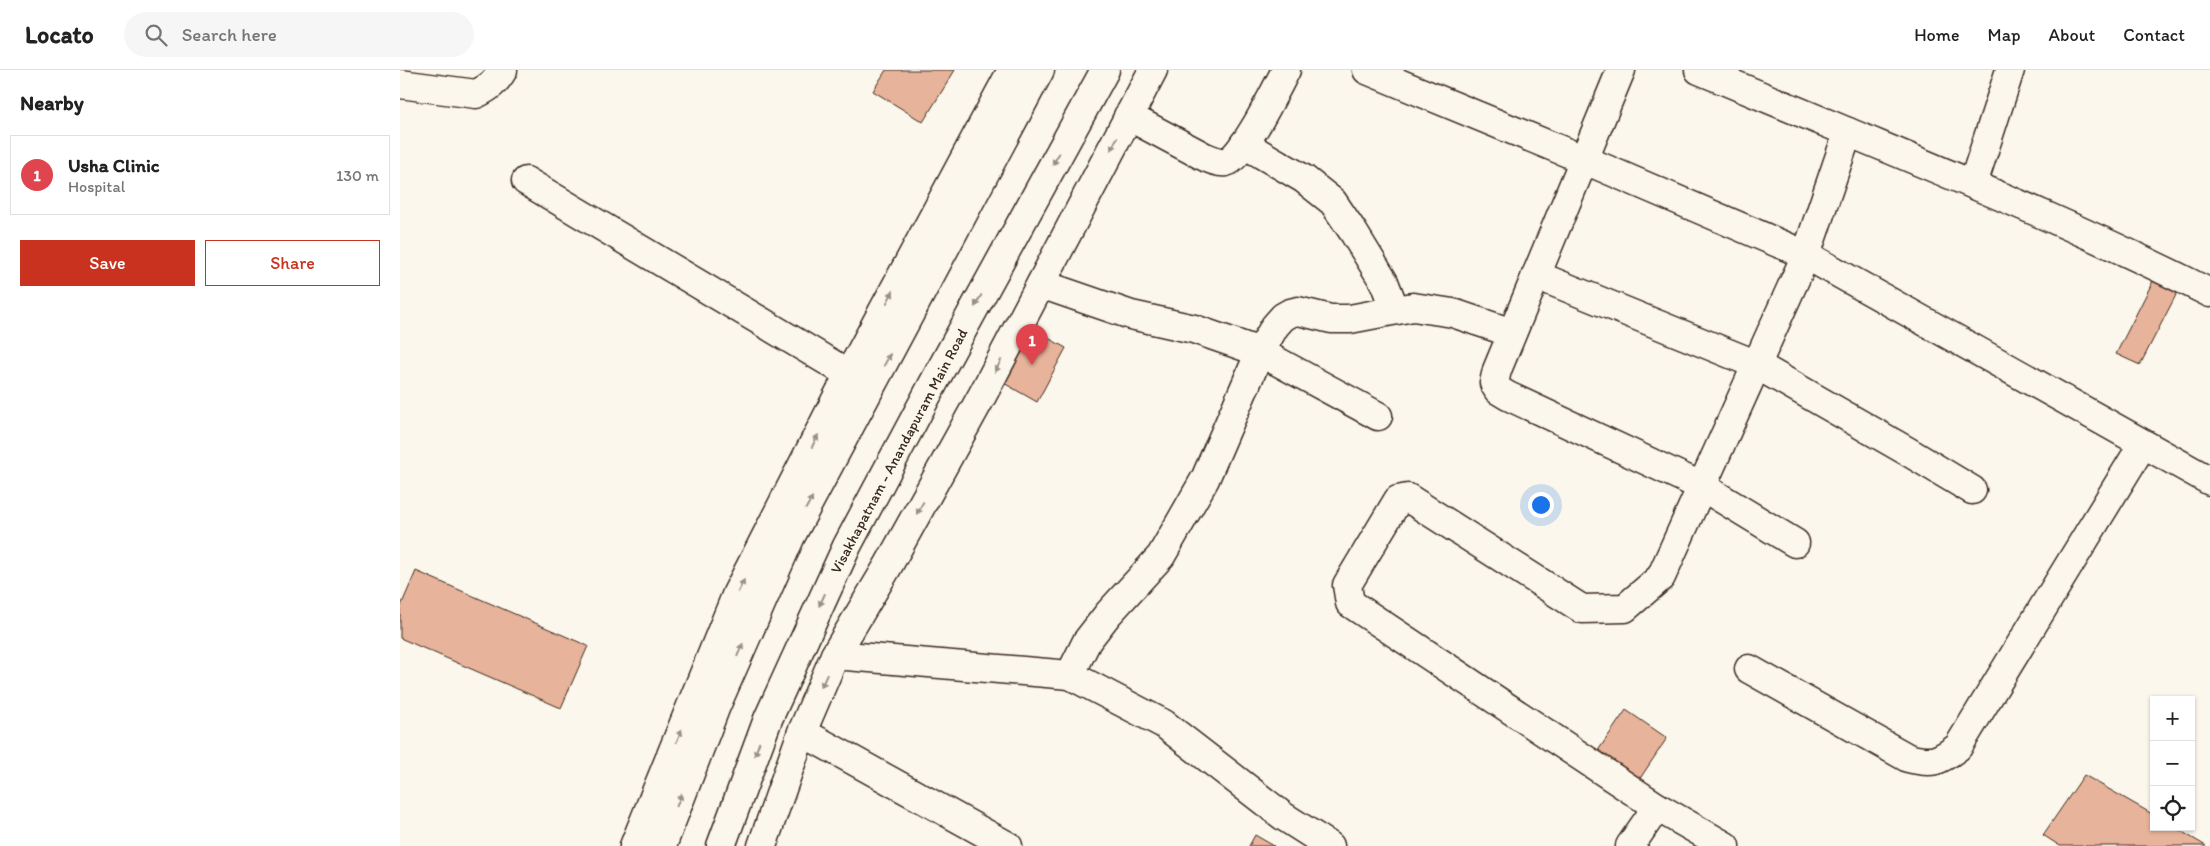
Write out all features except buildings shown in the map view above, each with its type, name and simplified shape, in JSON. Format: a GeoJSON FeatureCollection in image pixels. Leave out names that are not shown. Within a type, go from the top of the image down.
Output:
{"type":"FeatureCollection","features":[{"type":"Feature","properties":{"kind":"street"},"geometry":{"type":"LineString","coordinates":[[400,84],[476,94],[488,89],[503,70]]}},
{"type":"Feature","properties":{"kind":"street"},"geometry":{"type":"LineString","coordinates":[[634,846],[737,593],[849,374],[1012,70]]}},
{"type":"Feature","properties":{"kind":"street"},"geometry":{"type":"LineString","coordinates":[[662,846],[716,706],[790,538],[890,354],[1040,70]]}},
{"type":"Feature","properties":{"kind":"street","name":"Visakhapatnam - Anandapuram Main Road"},"geometry":{"type":"LineString","coordinates":[[721,846],[768,718],[847,546],[940,371],[1105,70]]}},
{"type":"Feature","properties":{"kind":"street"},"geometry":{"type":"LineString","coordinates":[[762,846],[802,732],[836,655],[974,411],[1153,70]]}},
{"type":"Feature","properties":{"kind":"street"},"geometry":{"type":"LineString","coordinates":[[1128,116],[1215,161],[1226,162],[1235,157],[1244,144],[1286,70]]}},
{"type":"Feature","properties":{"kind":"street"},"geometry":{"type":"LineString","coordinates":[[1367,70],[1586,160],[1806,255],[2210,481]]}},
{"type":"Feature","properties":{"kind":"street"},"geometry":{"type":"LineString","coordinates":[[1621,70],[1586,160],[1536,275],[1504,331],[1494,383],[1498,390],[1701,486],[1796,542]]}},
{"type":"Feature","properties":{"kind":"street"},"geometry":{"type":"LineString","coordinates":[[1699,70],[1973,184],[2210,293]]}},
{"type":"Feature","properties":{"kind":"street"},"geometry":{"type":"LineString","coordinates":[[1973,184],[2010,70]]}},
{"type":"Feature","properties":{"kind":"street"},"geometry":{"type":"LineString","coordinates":[[1725,846],[1656,807],[1350,603],[1347,585],[1398,500],[1408,498],[1582,609],[1625,608],[1661,577],[1755,364],[1806,255],[1848,132]]}},
{"type":"Feature","properties":{"kind":"street"},"geometry":{"type":"LineString","coordinates":[[1244,144],[1304,179],[1333,202],[1384,282],[1395,310]]}},
{"type":"Feature","properties":{"kind":"street"},"geometry":{"type":"LineString","coordinates":[[526,181],[849,374]]}},
{"type":"Feature","properties":{"kind":"street"},"geometry":{"type":"LineString","coordinates":[[1536,275],[1755,364],[1972,490]]}},
{"type":"Feature","properties":{"kind":"street"},"geometry":{"type":"LineString","coordinates":[[1041,284],[1131,315],[1194,329],[1260,352],[1378,416]]}},
{"type":"Feature","properties":{"kind":"street"},"geometry":{"type":"LineString","coordinates":[[1070,675],[1088,641],[1108,614],[1162,556],[1205,478],[1260,352],[1275,326],[1290,313],[1298,311],[1331,318],[1350,319],[1370,317],[1413,306],[1453,312],[1504,331]]}},
{"type":"Feature","properties":{"kind":"street"},"geometry":{"type":"LineString","coordinates":[[1749,669],[1908,758],[1924,762],[1941,760],[1958,747],[2143,444]]}},
{"type":"Feature","properties":{"kind":"street"},"geometry":{"type":"LineString","coordinates":[[836,655],[1070,675],[1164,724],[1283,816],[1330,846]]}},
{"type":"Feature","properties":{"kind":"street"},"geometry":{"type":"LineString","coordinates":[[802,732],[1008,846]]}},
{"type":"Feature","properties":{"kind":"street"},"geometry":{"type":"LineString","coordinates":[[1630,846],[1656,807]]}},
{"type":"Feature","properties":{"kind":"place","name":"Usha Clinic"},"geometry":{"type":"Point","coordinates":[1032,365]}}]}
